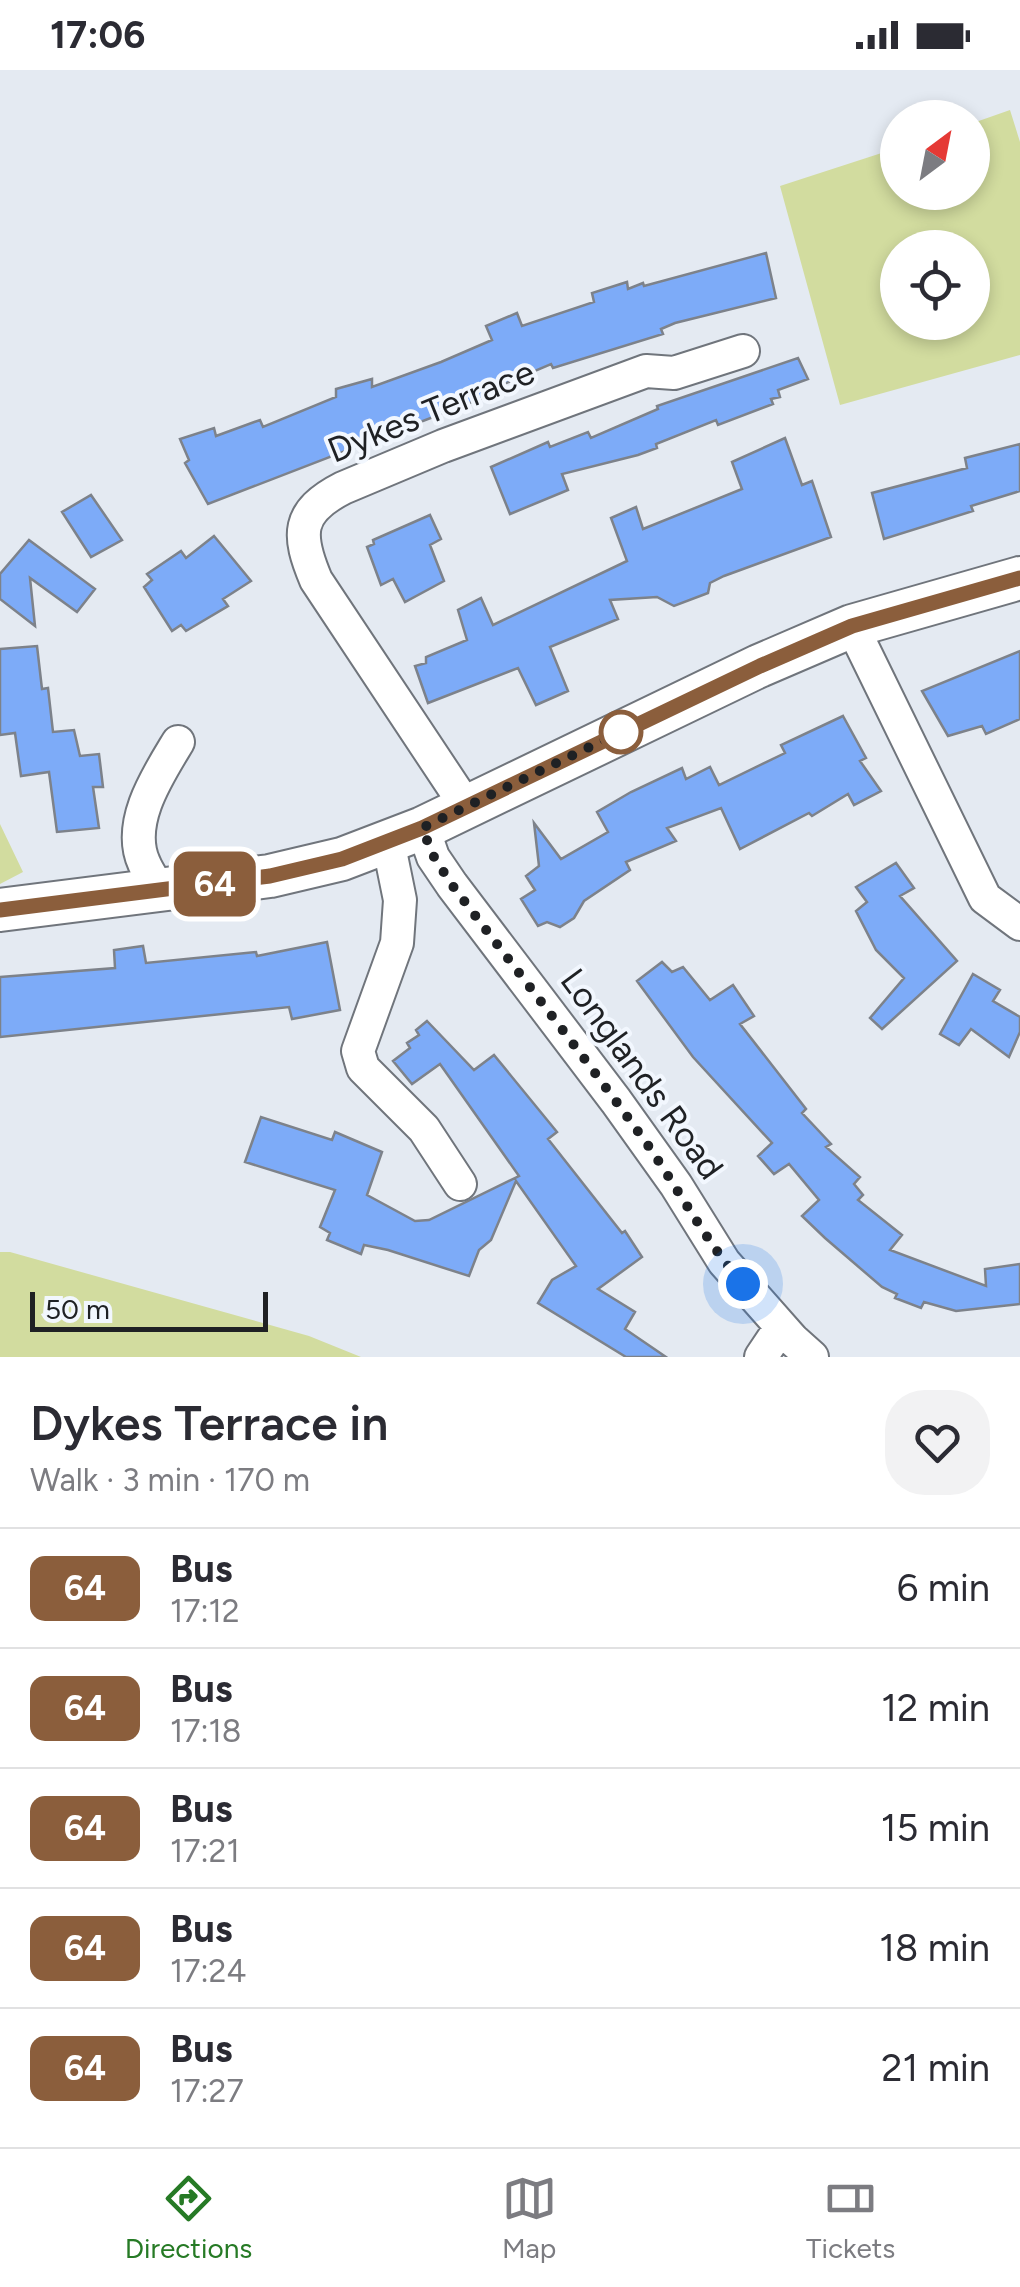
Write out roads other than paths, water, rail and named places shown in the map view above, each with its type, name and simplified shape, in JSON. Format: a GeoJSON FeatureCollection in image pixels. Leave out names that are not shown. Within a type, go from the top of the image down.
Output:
{"type":"FeatureCollection","features":[{"type":"Feature","properties":{"kind":"main road"},"geometry":{"type":"LineString","coordinates":[[0,910],[270,876],[342,859],[406,835],[852,626],[1020,578]]}},
{"type":"Feature","properties":{"kind":"street","name":"Dykes Terrace"},"geometry":{"type":"LineString","coordinates":[[466,806],[316,580],[303,550],[302,530],[310,513],[320,500],[343,488],[528,414],[646,371],[674,373],[743,351]]}},
{"type":"Feature","properties":{"kind":"street"},"geometry":{"type":"LineString","coordinates":[[852,626],[985,898],[1020,924]]}},
{"type":"Feature","properties":{"kind":"street"},"geometry":{"type":"LineString","coordinates":[[160,892],[142,860],[139,832],[147,800],[178,742]]}},
{"type":"Feature","properties":{"kind":"street"},"geometry":{"type":"LineString","coordinates":[[406,835],[397,942],[358,1051],[363,1068],[413,1116],[460,1184]]}},
{"type":"Feature","properties":{"kind":"street","name":"Longlands Road"},"geometry":{"type":"LineString","coordinates":[[406,835],[434,857],[636,1129],[724,1262],[812,1357]]}},
{"type":"Feature","properties":{"kind":"street"},"geometry":{"type":"LineString","coordinates":[[761,1357],[781,1327]]}}]}
